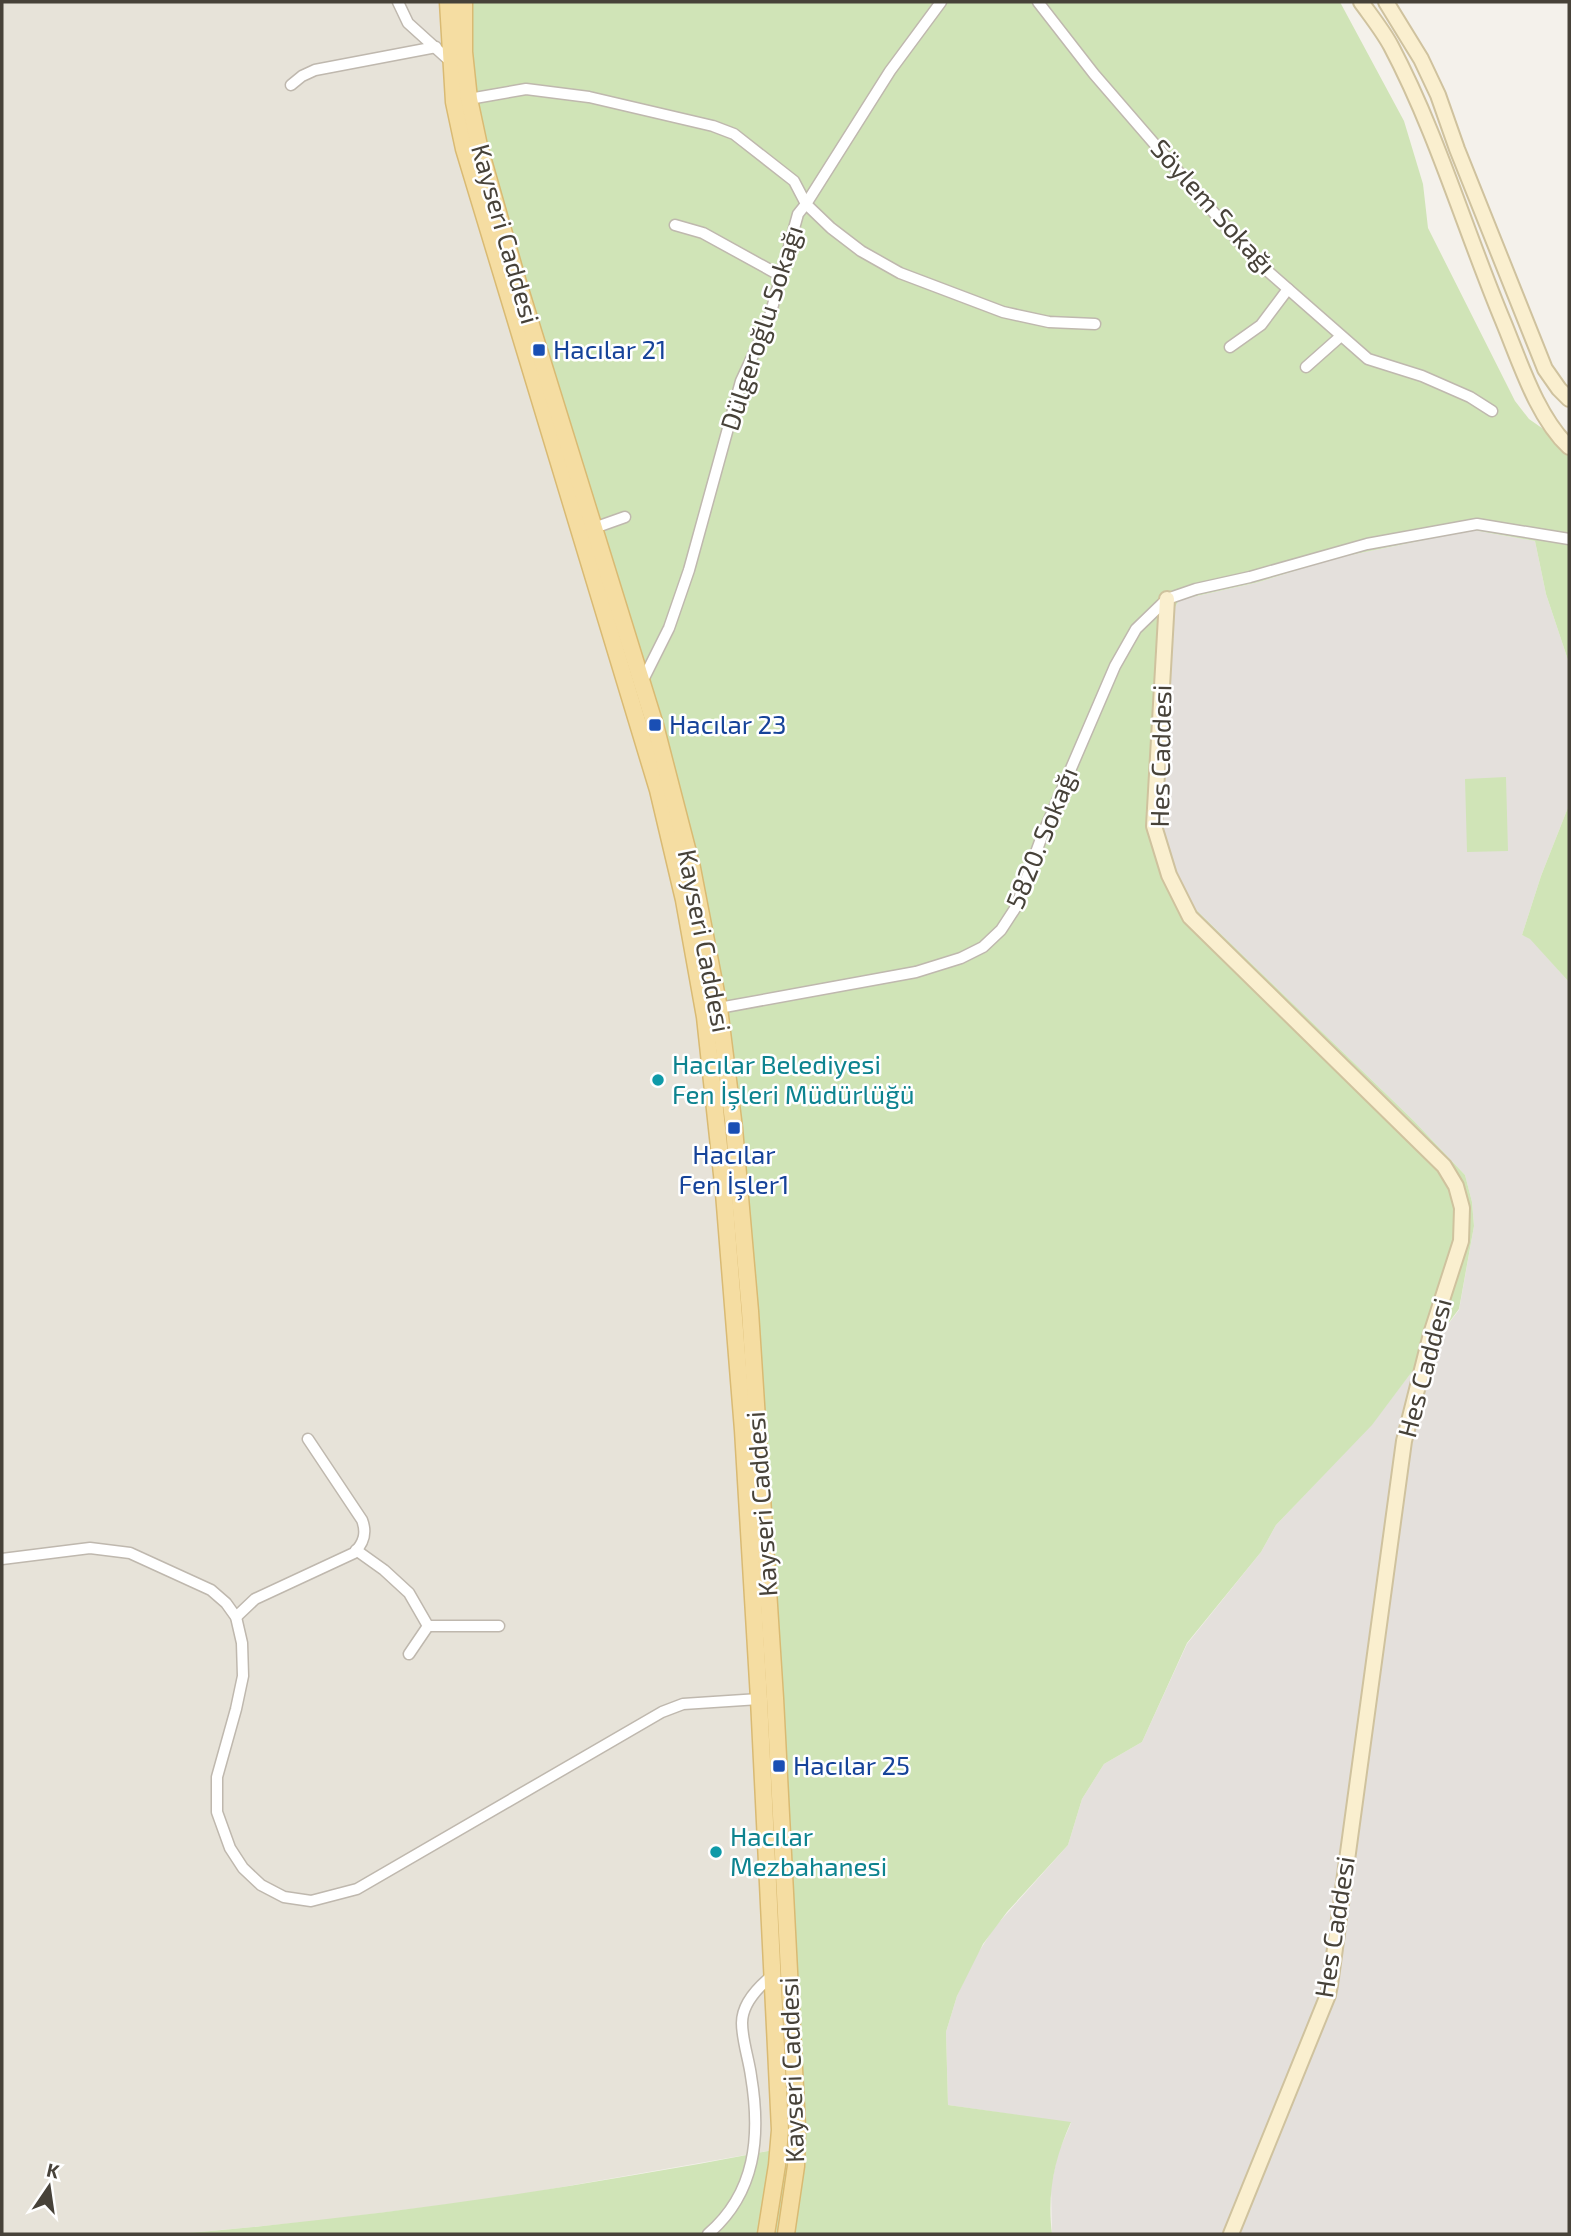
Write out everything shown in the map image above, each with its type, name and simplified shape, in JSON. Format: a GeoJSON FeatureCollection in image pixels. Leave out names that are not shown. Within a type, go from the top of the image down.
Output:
{"type":"FeatureCollection","features":[{"type":"Feature","properties":{"kind":"main road"},"geometry":{"type":"LineString","coordinates":[[449,2],[457,56]]}},
{"type":"Feature","properties":{"kind":"main road"},"geometry":{"type":"LineString","coordinates":[[457,56],[464,2]]}},
{"type":"Feature","properties":{"kind":"main road","name":"Kayseri Caddesi"},"geometry":{"type":"LineString","coordinates":[[457,56],[479,146],[519,286],[642,683],[692,869],[719,1009],[734,1128],[750,1311],[767,1698],[773,1975],[780,2130],[766,2234]]}},
{"type":"Feature","properties":{"kind":"main road","name":"Kayseri Caddesi"},"geometry":{"type":"LineString","coordinates":[[457,56],[454,103],[464,149],[658,790],[684,900],[705,1017],[724,1193],[767,1698],[797,2127],[796,2166],[786,2234]]}},
{"type":"Feature","properties":{"kind":"street"},"geometry":{"type":"LineString","coordinates":[[398,2],[408,23],[436,47],[457,56]]}},
{"type":"Feature","properties":{"kind":"street","name":"Dülgeroğlu Sokağı"},"geometry":{"type":"LineString","coordinates":[[642,683],[669,628],[689,570],[741,381],[768,323],[797,214],[890,71],[941,2]]}},
{"type":"Feature","properties":{"kind":"street","name":"Söylem Sokağı"},"geometry":{"type":"LineString","coordinates":[[1038,2],[1094,75],[1254,259],[1368,359],[1446,386],[1492,411]]}},
{"type":"Feature","properties":{"kind":"street"},"geometry":{"type":"LineString","coordinates":[[1362,2],[1390,44],[1412,90],[1473,247],[1536,397],[1548,422],[1569,447]]}},
{"type":"Feature","properties":{"kind":"street"},"geometry":{"type":"LineString","coordinates":[[1385,2],[1421,59],[1438,95],[1545,369],[1569,399]]}},
{"type":"Feature","properties":{"kind":"street"},"geometry":{"type":"LineString","coordinates":[[291,85],[315,70],[436,47]]}},
{"type":"Feature","properties":{"kind":"street"},"geometry":{"type":"LineString","coordinates":[[469,99],[526,89],[589,97],[713,125],[734,134],[793,181],[806,204],[831,228],[861,251],[900,273],[1003,313],[1049,322],[1096,324]]}},
{"type":"Feature","properties":{"kind":"street"},"geometry":{"type":"LineString","coordinates":[[675,225],[703,233],[780,276]]}},
{"type":"Feature","properties":{"kind":"street"},"geometry":{"type":"LineString","coordinates":[[1230,347],[1261,325],[1288,289]]}},
{"type":"Feature","properties":{"kind":"street"},"geometry":{"type":"LineString","coordinates":[[1306,367],[1341,336]]}},
{"type":"Feature","properties":{"kind":"street"},"geometry":{"type":"LineString","coordinates":[[594,528],[625,517]]}},
{"type":"Feature","properties":{"kind":"street"},"geometry":{"type":"LineString","coordinates":[[1167,599],[1367,544],[1477,524],[1569,539]]}},
{"type":"Feature","properties":{"kind":"street","name":"5820. Sokağı"},"geometry":{"type":"LineString","coordinates":[[719,1009],[916,972],[961,958],[983,947],[992,939],[1016,907],[1042,836],[1115,666],[1136,629],[1167,599]]}},
{"type":"Feature","properties":{"kind":"street","name":"Hes Caddesi"},"geometry":{"type":"LineString","coordinates":[[1167,599],[1154,826],[1170,875],[1190,917],[1444,1166],[1456,1186],[1462,1208],[1461,1241],[1431,1334],[1404,1441],[1328,1995],[1231,2234]]}},
{"type":"Feature","properties":{"kind":"street"},"geometry":{"type":"LineString","coordinates":[[236,1616],[255,1598],[356,1550],[365,1535],[362,1520],[308,1439]]}},
{"type":"Feature","properties":{"kind":"street"},"geometry":{"type":"LineString","coordinates":[[2,1559],[90,1548],[131,1553],[211,1590],[226,1603],[236,1616],[242,1643],[243,1676],[217,1777],[217,1812],[230,1848],[243,1868],[261,1885],[284,1897],[311,1901],[358,1889],[662,1712],[683,1704],[767,1698]]}},
{"type":"Feature","properties":{"kind":"street"},"geometry":{"type":"LineString","coordinates":[[356,1550],[384,1570],[409,1593],[428,1626]]}},
{"type":"Feature","properties":{"kind":"street"},"geometry":{"type":"LineString","coordinates":[[428,1626],[499,1626]]}},
{"type":"Feature","properties":{"kind":"street"},"geometry":{"type":"LineString","coordinates":[[409,1654],[428,1626]]}},
{"type":"Feature","properties":{"kind":"street"},"geometry":{"type":"LineString","coordinates":[[708,2234],[734,2206],[747,2180],[756,2131],[752,2080],[742,2022],[752,1995],[773,1975]]}},
{"type":"Feature","properties":{"kind":"shaded area"},"geometry":{"type":"Polygon","coordinates":[[[2,2],[453,2],[650,734],[705,986],[785,2148],[505,2197],[317,2221],[177,2234],[2,2234],[2,2]]]}},
{"type":"Feature","properties":{"kind":"shaded area"},"geometry":{"type":"Polygon","coordinates":[[[1473,530],[1535,541],[1546,594],[1569,663],[1569,805],[1541,876],[1522,935],[1530,938],[1569,982],[1569,2234],[1052,2234],[1051,2186],[1058,2153],[1071,2123],[948,2105],[946,2032],[957,1996],[973,1961],[994,1928],[1068,1845],[1082,1799],[1104,1764],[1142,1742],[1187,1644],[1261,1552],[1276,1525],[1372,1424],[1459,1310],[1474,1226],[1472,1202],[1465,1175],[1414,1121],[1191,905],[1175,873],[1160,828],[1173,611],[1179,600],[1259,582],[1336,558],[1473,530]]]}},
{"type":"Feature","properties":{"kind":"green space"},"geometry":{"type":"Polygon","coordinates":[[[453,2],[1340,2],[1404,121],[1423,184],[1428,228],[1515,401],[1529,419],[1569,447],[1569,663],[1546,594],[1535,541],[1473,530],[1336,558],[1259,582],[1179,600],[1173,611],[1160,828],[1175,873],[1191,905],[1414,1121],[1465,1175],[1472,1202],[1474,1226],[1459,1309],[1372,1425],[1276,1525],[1261,1552],[1187,1643],[1142,1742],[1104,1764],[1082,1799],[1068,1845],[1007,1912],[983,1944],[957,1996],[946,2032],[948,2105],[1071,2122],[1053,2177],[1050,2205],[1052,2234],[177,2234],[406,2210],[633,2176],[784,2148],[723,1122],[650,734],[514,295],[453,2]]]}},
{"type":"Feature","properties":{"kind":"green space"},"geometry":{"type":"Polygon","coordinates":[[[1506,777],[1508,851],[1467,852],[1465,779],[1506,777]]]}},
{"type":"Feature","properties":{"kind":"green space"},"geometry":{"type":"Polygon","coordinates":[[[1569,805],[1569,982],[1530,939],[1522,935],[1541,876],[1569,805]]]}},
{"type":"Feature","properties":{"kind":"place","name":"Hacılar 21"},"geometry":{"type":"Point","coordinates":[539,350]}},
{"type":"Feature","properties":{"kind":"place","name":"Hacılar 23"},"geometry":{"type":"Point","coordinates":[655,725]}},
{"type":"Feature","properties":{"kind":"place","name":"Hacılar Belediyesi Fen İşleri Müdürlüğü"},"geometry":{"type":"Point","coordinates":[658,1080]}},
{"type":"Feature","properties":{"kind":"place","name":"Hacılar Fen İşler1"},"geometry":{"type":"Point","coordinates":[734,1128]}},
{"type":"Feature","properties":{"kind":"place","name":"Hacılar 25"},"geometry":{"type":"Point","coordinates":[779,1766]}},
{"type":"Feature","properties":{"kind":"place","name":"Hacılar Mezbahanesi"},"geometry":{"type":"Point","coordinates":[716,1852]}}]}
